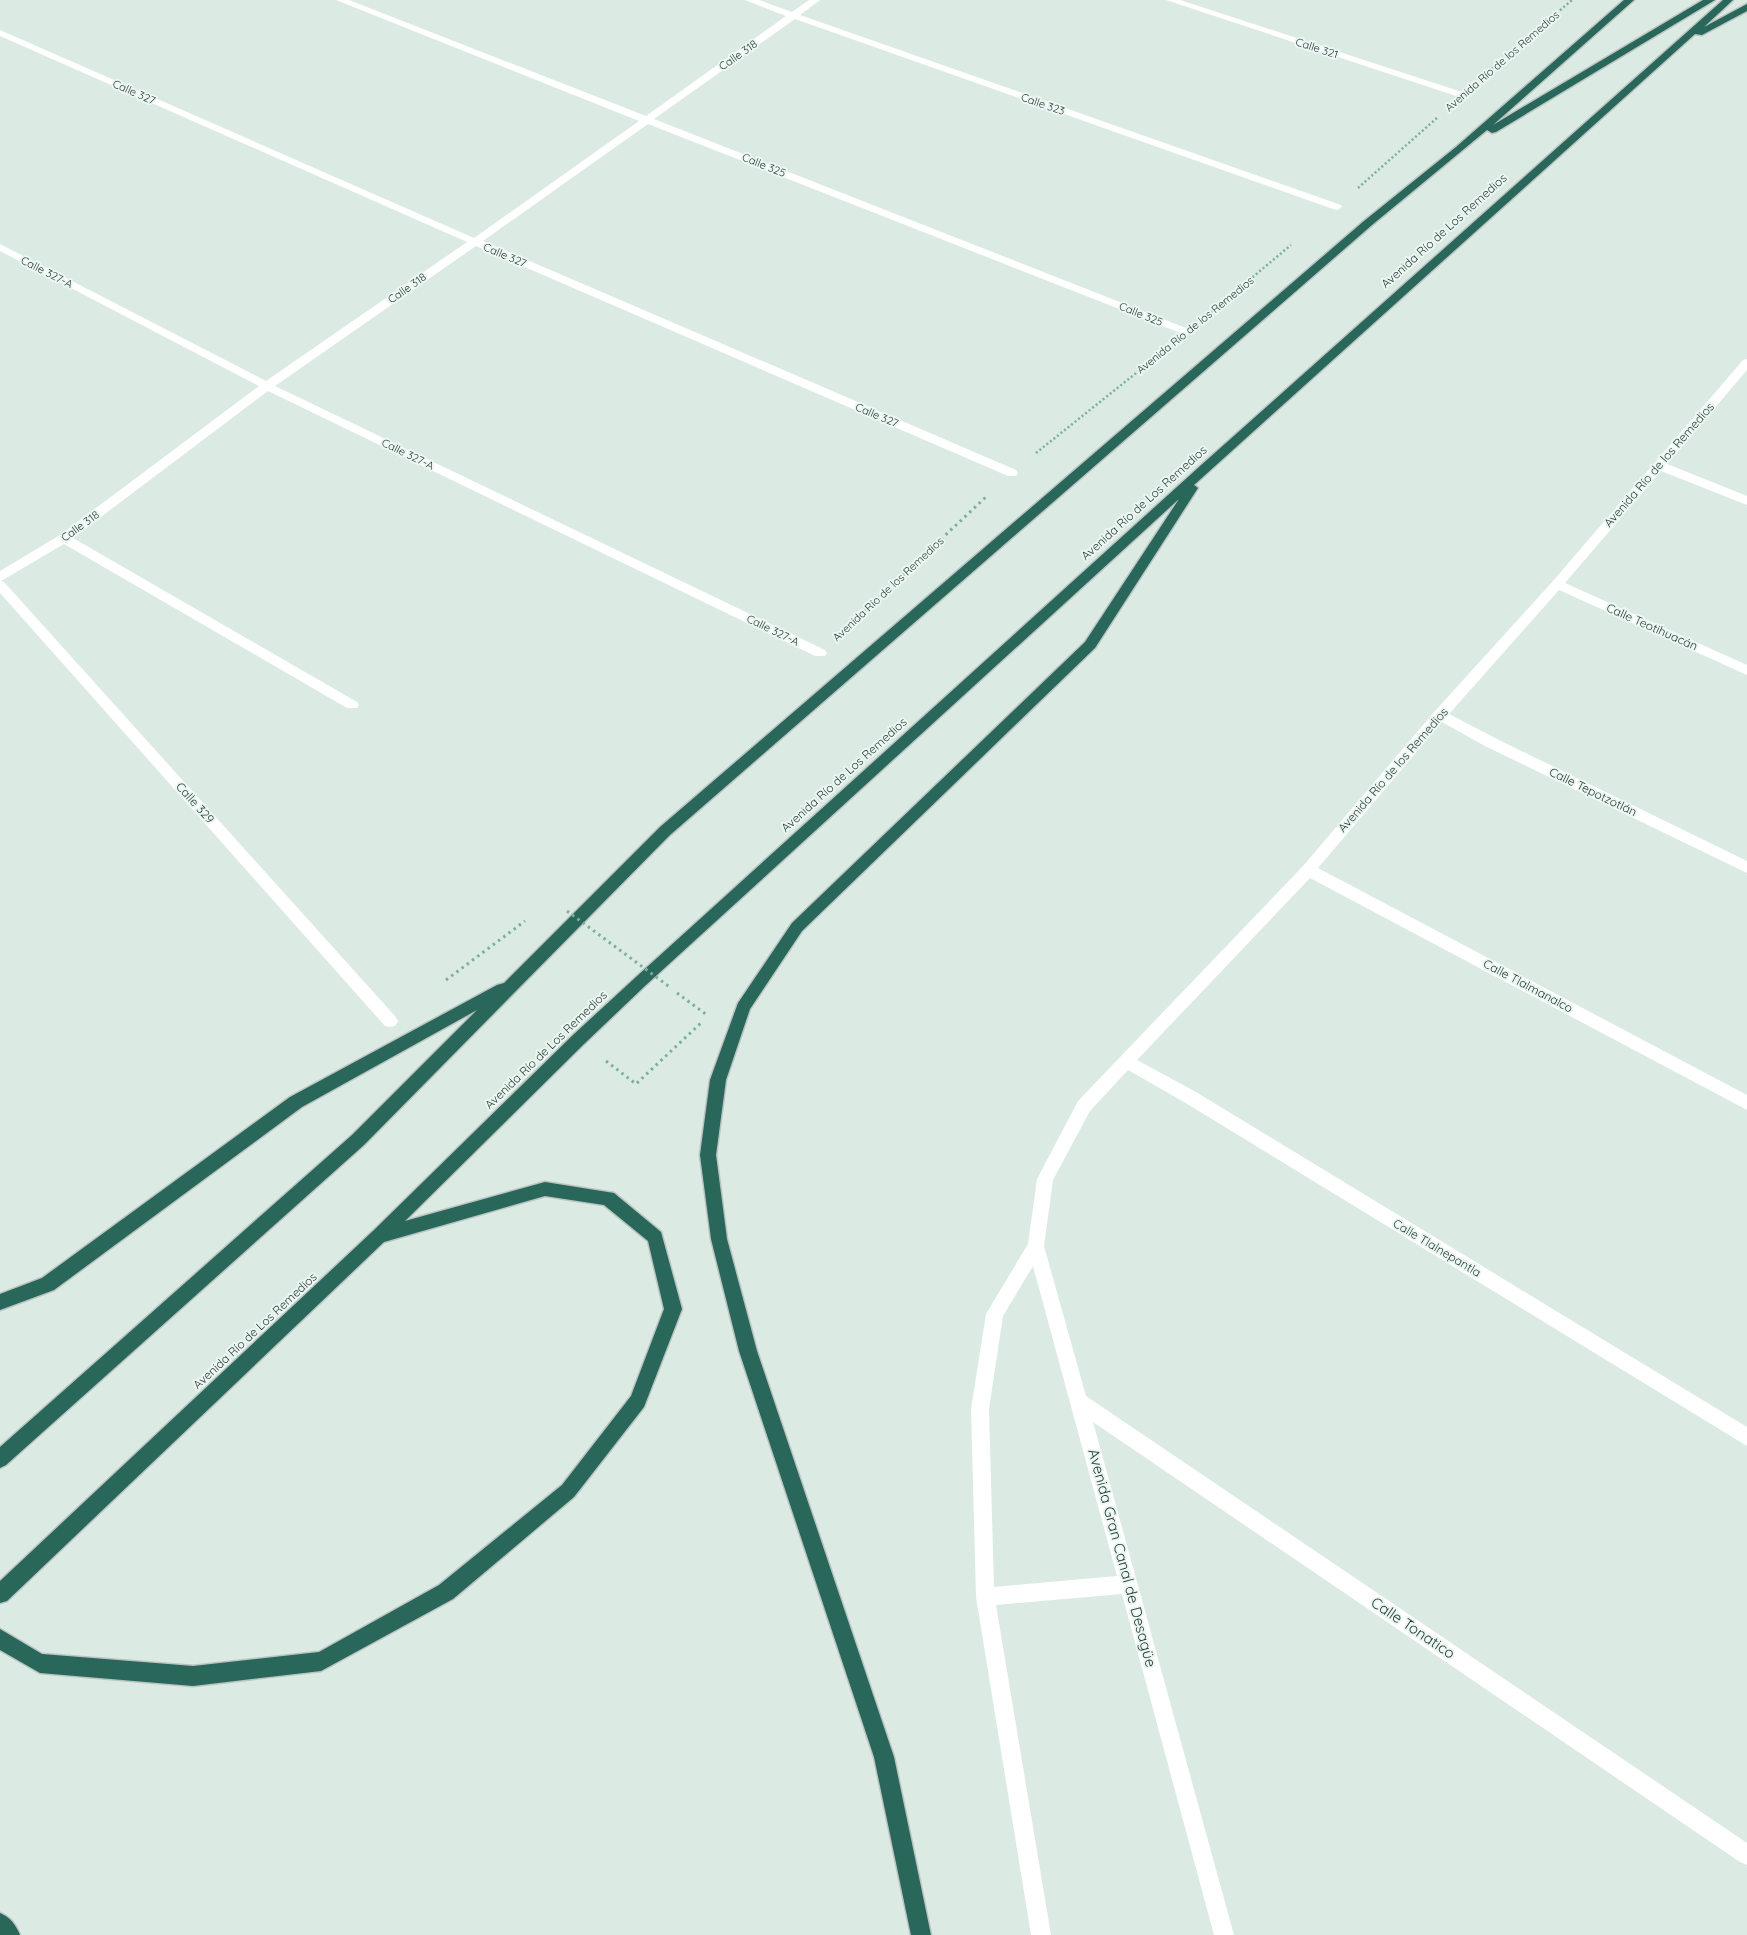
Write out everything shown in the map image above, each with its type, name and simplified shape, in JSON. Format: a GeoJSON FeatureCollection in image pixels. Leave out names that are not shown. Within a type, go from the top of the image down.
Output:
{"type":"FeatureCollection","features":[{"type":"Feature","properties":{"kind":"highway"},"geometry":{"type":"LineString","coordinates":[[0,1459],[358,1140],[666,831],[1368,223],[1460,149],[1629,0]]}},
{"type":"Feature","properties":{"kind":"highway"},"geometry":{"type":"LineString","coordinates":[[1460,149],[1710,0]]}},
{"type":"Feature","properties":{"kind":"highway","name":"Avenida Río de Los Remedios"},"geometry":{"type":"LineString","coordinates":[[0,1594],[380,1235],[641,981],[1203,470],[1728,0]]}},
{"type":"Feature","properties":{"kind":"highway"},"geometry":{"type":"LineString","coordinates":[[1676,45],[1747,7]]}},
{"type":"Feature","properties":{"kind":"highway"},"geometry":{"type":"LineString","coordinates":[[921,1935],[884,1757],[748,1351],[719,1240],[708,1155],[718,1080],[743,1007],[797,927],[1090,645],[1203,470]]}},
{"type":"Feature","properties":{"kind":"highway"},"geometry":{"type":"LineString","coordinates":[[0,1302],[48,1284],[296,1102],[518,980]]}},
{"type":"Feature","properties":{"kind":"highway"},"geometry":{"type":"LineString","coordinates":[[0,1639],[40,1663],[193,1676],[321,1661],[446,1592],[568,1491],[638,1402],[673,1309],[655,1237],[608,1198],[545,1189],[380,1235]]}},
{"type":"Feature","properties":{"kind":"highway"},"geometry":{"type":"LineString","coordinates":[[0,1923],[10,1935]]}},
{"type":"Feature","properties":{"kind":"street","name":"Calle 325"},"geometry":{"type":"LineString","coordinates":[[341,0],[1187,332]]}},
{"type":"Feature","properties":{"kind":"street","name":"Calle 323"},"geometry":{"type":"LineString","coordinates":[[750,0],[1337,207]]}},
{"type":"Feature","properties":{"kind":"street","name":"Calle 318"},"geometry":{"type":"LineString","coordinates":[[0,577],[64,538],[267,386],[475,242],[815,0]]}},
{"type":"Feature","properties":{"kind":"street","name":"Calle 321"},"geometry":{"type":"LineString","coordinates":[[1171,0],[1462,95]]}},
{"type":"Feature","properties":{"kind":"street","name":"Calle 327"},"geometry":{"type":"LineString","coordinates":[[0,33],[475,242],[1012,473]]}},
{"type":"Feature","properties":{"kind":"street","name":"Calle 327-A"},"geometry":{"type":"LineString","coordinates":[[0,247],[267,386],[820,653]]}},
{"type":"Feature","properties":{"kind":"street","name":"Avenida Río de los Remedios"},"geometry":{"type":"LineString","coordinates":[[1045,1179],[1084,1106],[1308,870],[1440,715],[1557,584],[1747,363]]}},
{"type":"Feature","properties":{"kind":"street"},"geometry":{"type":"LineString","coordinates":[[1658,465],[1747,501]]}},
{"type":"Feature","properties":{"kind":"street"},"geometry":{"type":"LineString","coordinates":[[64,538],[352,705]]}},
{"type":"Feature","properties":{"kind":"street","name":"Calle Teotihuacán"},"geometry":{"type":"LineString","coordinates":[[1557,584],[1747,670]]}},
{"type":"Feature","properties":{"kind":"street","name":"Calle 329"},"geometry":{"type":"LineString","coordinates":[[0,585],[390,1021]]}},
{"type":"Feature","properties":{"kind":"street","name":"Calle Tepotzotlán"},"geometry":{"type":"LineString","coordinates":[[1440,715],[1490,742],[1747,866]]}},
{"type":"Feature","properties":{"kind":"street","name":"Calle Tlalmanalco"},"geometry":{"type":"LineString","coordinates":[[1308,870],[1747,1103]]}},
{"type":"Feature","properties":{"kind":"street","name":"Calle Tlalnepantla"},"geometry":{"type":"LineString","coordinates":[[1125,1061],[1198,1103],[1747,1437]]}},
{"type":"Feature","properties":{"kind":"street","name":"Avenida Gran Canal de Desagüe"},"geometry":{"type":"LineString","coordinates":[[1045,1179],[1036,1246],[1224,1935]]}},
{"type":"Feature","properties":{"kind":"street"},"geometry":{"type":"LineString","coordinates":[[1036,1246],[995,1314],[980,1409],[985,1597],[1041,1935]]}},
{"type":"Feature","properties":{"kind":"street","name":"Calle Tonatico"},"geometry":{"type":"LineString","coordinates":[[1079,1402],[1747,1855]]}},
{"type":"Feature","properties":{"kind":"street"},"geometry":{"type":"LineString","coordinates":[[985,1597],[1129,1584]]}},
{"type":"Feature","properties":{"kind":"path","name":"Avenida Río de los Remedios"},"geometry":{"type":"LineString","coordinates":[[1337,207],[1572,0]]}},
{"type":"Feature","properties":{"kind":"path","name":"Avenida Río de los Remedios"},"geometry":{"type":"LineString","coordinates":[[820,653],[1012,473],[1292,245]]}},
{"type":"Feature","properties":{"kind":"path"},"geometry":{"type":"LineString","coordinates":[[567,911],[708,1016],[636,1084]]}},
{"type":"Feature","properties":{"kind":"path"},"geometry":{"type":"LineString","coordinates":[[471,961],[526,920]]}}]}
